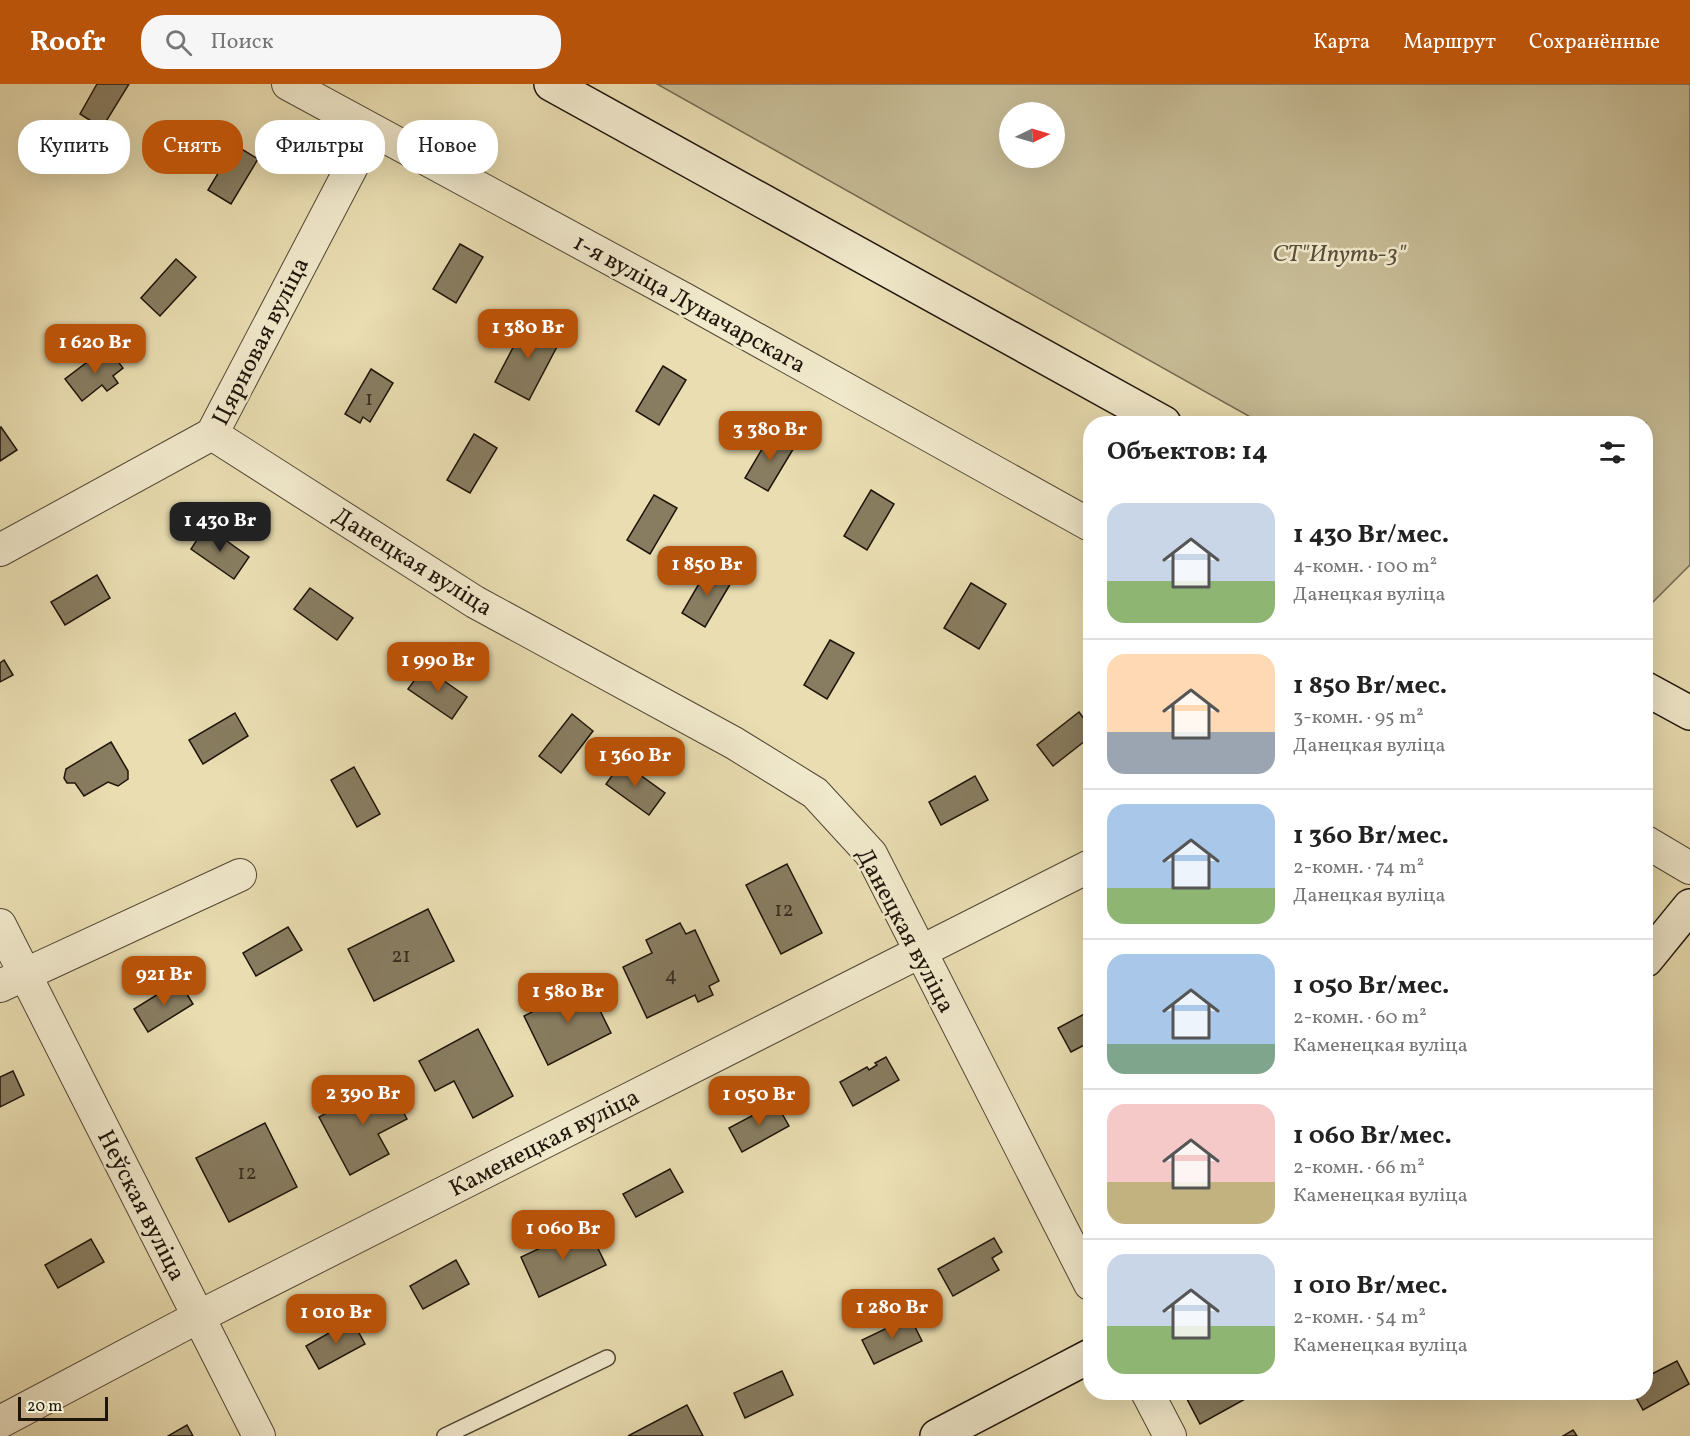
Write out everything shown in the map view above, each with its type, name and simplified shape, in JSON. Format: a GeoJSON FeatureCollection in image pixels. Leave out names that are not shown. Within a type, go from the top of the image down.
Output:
{"type":"FeatureCollection","features":[{"type":"Feature","properties":{"kind":"street","name":"1-я вуліца Луначарскага"},"geometry":{"type":"LineString","coordinates":[[288,84],[353,120]]}},
{"type":"Feature","properties":{"kind":"street"},"geometry":{"type":"LineString","coordinates":[[551,84],[1151,416]]}},
{"type":"Feature","properties":{"kind":"street","name":"1-я вуліца Луначарскага"},"geometry":{"type":"LineString","coordinates":[[385,138],[686,300],[1083,521]]}},
{"type":"Feature","properties":{"kind":"street","name":"Цярновая вуліца"},"geometry":{"type":"LineString","coordinates":[[0,550],[212,434],[348,174]]}},
{"type":"Feature","properties":{"kind":"street","name":"Данецкая вуліца"},"geometry":{"type":"LineString","coordinates":[[212,434],[475,602],[734,743],[815,793],[871,854],[1083,1270]]}},
{"type":"Feature","properties":{"kind":"street"},"geometry":{"type":"LineString","coordinates":[[1653,693],[1690,714]]}},
{"type":"Feature","properties":{"kind":"street"},"geometry":{"type":"LineString","coordinates":[[1653,846],[1690,868]]}},
{"type":"Feature","properties":{"kind":"street","name":"Каменецкая вуліца"},"geometry":{"type":"LineString","coordinates":[[0,1422],[198,1317],[1083,870]]}},
{"type":"Feature","properties":{"kind":"street"},"geometry":{"type":"LineString","coordinates":[[13,980],[240,875]]}},
{"type":"Feature","properties":{"kind":"street"},"geometry":{"type":"LineString","coordinates":[[1653,951],[1690,906]]}},
{"type":"Feature","properties":{"kind":"street","name":"Неўская вуліца"},"geometry":{"type":"LineString","coordinates":[[0,925],[13,980],[198,1317],[259,1436]]}},
{"type":"Feature","properties":{"kind":"street"},"geometry":{"type":"LineString","coordinates":[[937,1436],[1083,1360]]}},
{"type":"Feature","properties":{"kind":"street"},"geometry":{"type":"LineString","coordinates":[[1151,1400],[1170,1436]]}},
{"type":"Feature","properties":{"kind":"lane"},"geometry":{"type":"LineString","coordinates":[[445,1436],[606,1358]]}},
{"type":"Feature","properties":{"kind":"green space","name":"СТ\"Ипуть-3\""},"geometry":{"type":"Polygon","coordinates":[[[657,84],[1690,84],[1690,565],[1653,602],[1653,416],[1249,416],[657,84]]]}},
{"type":"Feature","properties":{"kind":"building"},"geometry":{"type":"Polygon","coordinates":[[[97,84],[129,84],[107,120],[89,120],[80,114],[97,84]]]}},
{"type":"Feature","properties":{"kind":"building"},"geometry":{"type":"Polygon","coordinates":[[[243,150],[255,157],[255,164],[231,204],[208,190],[218,174],[243,174],[243,150]]]}},
{"type":"Feature","properties":{"kind":"building"},"geometry":{"type":"Polygon","coordinates":[[[460,244],[483,257],[456,303],[433,289],[460,244]]]}},
{"type":"Feature","properties":{"kind":"building"},"geometry":{"type":"Polygon","coordinates":[[[176,259],[196,277],[160,316],[141,298],[176,259]]]}},
{"type":"Feature","properties":{"kind":"building"},"geometry":{"type":"Polygon","coordinates":[[[527,321],[561,339],[529,400],[495,382],[527,321]]]}},
{"type":"Feature","properties":{"kind":"building"},"geometry":{"type":"Polygon","coordinates":[[[107,347],[123,368],[113,376],[118,383],[107,391],[102,385],[82,401],[65,379],[107,347]]]}},
{"type":"Feature","properties":{"kind":"building"},"geometry":{"type":"Polygon","coordinates":[[[663,366],[686,380],[659,425],[636,411],[663,366]]]}},
{"type":"Feature","properties":{"kind":"building"},"geometry":{"type":"Polygon","coordinates":[[[371,369],[393,383],[370,422],[363,417],[360,423],[345,414],[371,369]]]}},
{"type":"Feature","properties":{"kind":"building"},"geometry":{"type":"Polygon","coordinates":[[[0,428],[17,450],[0,461],[0,428]]]}},
{"type":"Feature","properties":{"kind":"building"},"geometry":{"type":"Polygon","coordinates":[[[772,432],[795,446],[768,491],[745,478],[772,432]]]}},
{"type":"Feature","properties":{"kind":"building"},"geometry":{"type":"Polygon","coordinates":[[[474,434],[497,448],[470,493],[447,480],[474,434]]]}},
{"type":"Feature","properties":{"kind":"building"},"geometry":{"type":"Polygon","coordinates":[[[871,490],[894,504],[867,550],[844,536],[871,490]]]}},
{"type":"Feature","properties":{"kind":"building"},"geometry":{"type":"Polygon","coordinates":[[[654,495],[677,508],[650,554],[627,540],[654,495]]]}},
{"type":"Feature","properties":{"kind":"building"},"geometry":{"type":"Polygon","coordinates":[[[206,526],[249,557],[234,579],[191,549],[206,526]]]}},
{"type":"Feature","properties":{"kind":"building"},"geometry":{"type":"Polygon","coordinates":[[[708,568],[732,581],[705,627],[682,613],[708,568]]]}},
{"type":"Feature","properties":{"kind":"building"},"geometry":{"type":"Polygon","coordinates":[[[97,575],[110,598],[65,625],[51,602],[97,575]]]}},
{"type":"Feature","properties":{"kind":"building"},"geometry":{"type":"Polygon","coordinates":[[[971,583],[1006,604],[979,649],[944,628],[971,583]]]}},
{"type":"Feature","properties":{"kind":"building"},"geometry":{"type":"Polygon","coordinates":[[[310,588],[353,618],[337,640],[294,609],[310,588]]]}},
{"type":"Feature","properties":{"kind":"building"},"geometry":{"type":"Polygon","coordinates":[[[830,640],[854,653],[827,699],[804,685],[830,640]]]}},
{"type":"Feature","properties":{"kind":"building"},"geometry":{"type":"Polygon","coordinates":[[[4,660],[13,675],[0,682],[0,663],[4,660]]]}},
{"type":"Feature","properties":{"kind":"building"},"geometry":{"type":"Polygon","coordinates":[[[424,667],[467,697],[452,719],[408,689],[424,667]]]}},
{"type":"Feature","properties":{"kind":"building"},"geometry":{"type":"Polygon","coordinates":[[[1079,712],[1083,717],[1083,742],[1053,766],[1037,745],[1079,712]]]}},
{"type":"Feature","properties":{"kind":"building"},"geometry":{"type":"Polygon","coordinates":[[[235,713],[248,736],[203,764],[189,740],[235,713]]]}},
{"type":"Feature","properties":{"kind":"building"},"geometry":{"type":"Polygon","coordinates":[[[572,714],[593,731],[561,773],[539,756],[572,714]]]}},
{"type":"Feature","properties":{"kind":"building"},"geometry":{"type":"Polygon","coordinates":[[[111,742],[128,771],[128,779],[118,786],[108,782],[84,796],[75,783],[67,783],[64,778],[66,769],[111,742]]]}},
{"type":"Feature","properties":{"kind":"building"},"geometry":{"type":"Polygon","coordinates":[[[622,762],[665,793],[649,815],[606,784],[622,762]]]}},
{"type":"Feature","properties":{"kind":"building"},"geometry":{"type":"Polygon","coordinates":[[[354,767],[380,814],[357,827],[331,780],[354,767]]]}},
{"type":"Feature","properties":{"kind":"building"},"geometry":{"type":"Polygon","coordinates":[[[975,776],[988,800],[941,825],[929,802],[975,776]]]}},
{"type":"Feature","properties":{"kind":"building"},"geometry":{"type":"Polygon","coordinates":[[[787,864],[822,933],[781,954],[746,885],[787,864]]]}},
{"type":"Feature","properties":{"kind":"building"},"geometry":{"type":"Polygon","coordinates":[[[428,909],[454,961],[374,1001],[348,949],[428,909]]]}},
{"type":"Feature","properties":{"kind":"building"},"geometry":{"type":"Polygon","coordinates":[[[680,923],[686,934],[695,930],[719,981],[709,986],[713,995],[698,1002],[695,995],[647,1018],[623,967],[652,953],[646,940],[680,923]]]}},
{"type":"Feature","properties":{"kind":"building"},"geometry":{"type":"Polygon","coordinates":[[[288,927],[302,950],[256,976],[243,953],[288,927]]]}},
{"type":"Feature","properties":{"kind":"building"},"geometry":{"type":"Polygon","coordinates":[[[179,981],[193,1004],[148,1032],[134,1009],[179,981]]]}},
{"type":"Feature","properties":{"kind":"building"},"geometry":{"type":"Polygon","coordinates":[[[587,984],[611,1033],[548,1065],[524,1016],[587,984]]]}},
{"type":"Feature","properties":{"kind":"building"},"geometry":{"type":"Polygon","coordinates":[[[1083,1015],[1083,1046],[1071,1052],[1058,1028],[1083,1015]]]}},
{"type":"Feature","properties":{"kind":"building"},"geometry":{"type":"Polygon","coordinates":[[[478,1029],[513,1096],[473,1118],[454,1081],[435,1091],[419,1061],[478,1029]]]}},
{"type":"Feature","properties":{"kind":"building"},"geometry":{"type":"Polygon","coordinates":[[[886,1057],[899,1080],[853,1106],[840,1082],[867,1067],[869,1070],[877,1065],[875,1063],[886,1057]]]}},
{"type":"Feature","properties":{"kind":"building"},"geometry":{"type":"Polygon","coordinates":[[[13,1071],[24,1095],[0,1107],[0,1077],[13,1071]]]}},
{"type":"Feature","properties":{"kind":"building"},"geometry":{"type":"Polygon","coordinates":[[[386,1081],[407,1119],[378,1134],[389,1154],[350,1175],[319,1117],[386,1081]]]}},
{"type":"Feature","properties":{"kind":"building"},"geometry":{"type":"Polygon","coordinates":[[[776,1103],[789,1126],[742,1152],[729,1128],[776,1103]]]}},
{"type":"Feature","properties":{"kind":"building"},"geometry":{"type":"Polygon","coordinates":[[[265,1123],[297,1187],[229,1222],[196,1158],[265,1123]]]}},
{"type":"Feature","properties":{"kind":"building"},"geometry":{"type":"Polygon","coordinates":[[[670,1169],[683,1192],[636,1217],[623,1194],[670,1169]]]}},
{"type":"Feature","properties":{"kind":"building"},"geometry":{"type":"Polygon","coordinates":[[[587,1226],[606,1265],[539,1297],[521,1257],[587,1226]]]}},
{"type":"Feature","properties":{"kind":"building"},"geometry":{"type":"Polygon","coordinates":[[[994,1238],[1002,1252],[992,1258],[999,1270],[953,1296],[938,1269],[994,1238]]]}},
{"type":"Feature","properties":{"kind":"building"},"geometry":{"type":"Polygon","coordinates":[[[91,1239],[104,1262],[58,1288],[45,1265],[91,1239]]]}},
{"type":"Feature","properties":{"kind":"building"},"geometry":{"type":"Polygon","coordinates":[[[456,1260],[469,1284],[423,1309],[410,1286],[456,1260]]]}},
{"type":"Feature","properties":{"kind":"building"},"geometry":{"type":"Polygon","coordinates":[[[910,1317],[922,1341],[874,1364],[862,1340],[910,1317]]]}},
{"type":"Feature","properties":{"kind":"building"},"geometry":{"type":"Polygon","coordinates":[[[352,1320],[365,1344],[319,1369],[306,1346],[352,1320]]]}},
{"type":"Feature","properties":{"kind":"building"},"geometry":{"type":"Polygon","coordinates":[[[1677,1361],[1689,1384],[1643,1410],[1637,1400],[1653,1400],[1653,1373],[1677,1361]]]}},
{"type":"Feature","properties":{"kind":"building"},"geometry":{"type":"Polygon","coordinates":[[[782,1371],[793,1395],[745,1418],[734,1393],[782,1371]]]}},
{"type":"Feature","properties":{"kind":"building"},"geometry":{"type":"Polygon","coordinates":[[[1188,1400],[1243,1400],[1200,1424],[1188,1400]]]}},
{"type":"Feature","properties":{"kind":"building"},"geometry":{"type":"Polygon","coordinates":[[[687,1405],[703,1436],[628,1436],[687,1405]]]}},
{"type":"Feature","properties":{"kind":"building"},"geometry":{"type":"Polygon","coordinates":[[[187,1425],[193,1436],[168,1436],[187,1425]]]}},
{"type":"Feature","properties":{"kind":"building"},"geometry":{"type":"Polygon","coordinates":[[[1573,1430],[1577,1436],[1563,1436],[1573,1430]]]}}]}
